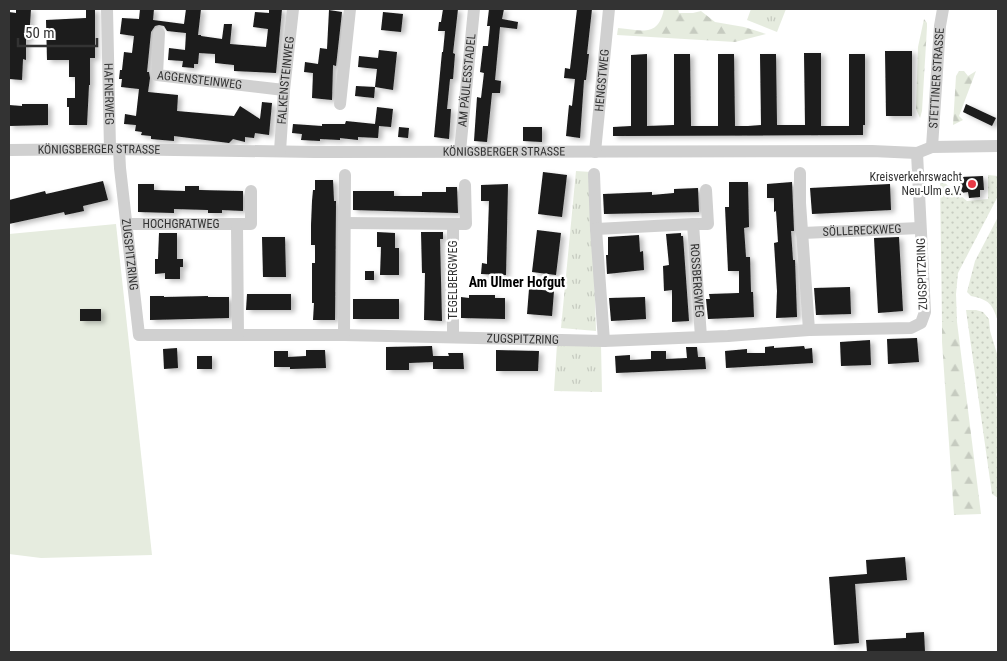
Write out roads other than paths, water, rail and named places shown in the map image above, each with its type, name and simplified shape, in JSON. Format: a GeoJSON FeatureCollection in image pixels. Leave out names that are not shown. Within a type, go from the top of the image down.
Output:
{"type":"FeatureCollection","features":[{"type":"Feature","properties":{"kind":"street","name":"HAFNERWEG"},"geometry":{"type":"LineString","coordinates":[[108,9],[115,149]]}},
{"type":"Feature","properties":{"kind":"street","name":"FALKENSTEINWEG"},"geometry":{"type":"LineString","coordinates":[[280,151],[284,90],[293,9]]}},
{"type":"Feature","properties":{"kind":"street"},"geometry":{"type":"LineString","coordinates":[[340,104],[350,9]]}},
{"type":"Feature","properties":{"kind":"street","name":"AM PÄULESSTADEL"},"geometry":{"type":"LineString","coordinates":[[460,151],[474,9]]}},
{"type":"Feature","properties":{"kind":"street","name":"HENGSTWEG"},"geometry":{"type":"LineString","coordinates":[[595,152],[609,9]]}},
{"type":"Feature","properties":{"kind":"street","name":"STETTINER STRASSE"},"geometry":{"type":"LineString","coordinates":[[932,147],[940,26],[943,9]]}},
{"type":"Feature","properties":{"kind":"street","name":"AGGENSTEINWEG"},"geometry":{"type":"LineString","coordinates":[[159,33],[157,75],[284,90]]}},
{"type":"Feature","properties":{"kind":"street","name":"KÖNIGSBERGER STRASSE"},"geometry":{"type":"LineString","coordinates":[[9,150],[893,151],[917,153],[932,147],[998,146]]}},
{"type":"Feature","properties":{"kind":"street","name":"ZUGSPITZRING"},"geometry":{"type":"LineString","coordinates":[[115,149],[120,168],[139,335],[453,336],[604,341],[809,330],[911,328],[922,323],[925,312],[917,153]]}},
{"type":"Feature","properties":{"kind":"street"},"geometry":{"type":"LineString","coordinates":[[800,173],[809,330]]}},
{"type":"Feature","properties":{"kind":"street"},"geometry":{"type":"LineString","coordinates":[[594,174],[604,341]]}},
{"type":"Feature","properties":{"kind":"street"},"geometry":{"type":"LineString","coordinates":[[344,335],[345,175]]}},
{"type":"Feature","properties":{"kind":"street","name":"TEGELBERGWEG"},"geometry":{"type":"LineString","coordinates":[[344,223],[466,224],[466,185]]}},
{"type":"Feature","properties":{"kind":"street"},"geometry":{"type":"LineString","coordinates":[[596,229],[708,224],[706,190]]}},
{"type":"Feature","properties":{"kind":"street","name":"HOCHGRATWEG"},"geometry":{"type":"LineString","coordinates":[[126,224],[251,224],[250,191]]}},
{"type":"Feature","properties":{"kind":"street","name":"TEGELBERGWEG"},"geometry":{"type":"LineString","coordinates":[[453,224],[453,336]]}},
{"type":"Feature","properties":{"kind":"street","name":"ROSSBERGWEG"},"geometry":{"type":"LineString","coordinates":[[693,224],[701,337]]}},
{"type":"Feature","properties":{"kind":"street","name":"HOCHGRATWEG"},"geometry":{"type":"LineString","coordinates":[[237,225],[238,335]]}},
{"type":"Feature","properties":{"kind":"street","name":"SÖLLERECKWEG"},"geometry":{"type":"LineString","coordinates":[[802,233],[920,228]]}},
{"type":"Feature","properties":{"kind":"place","name":"Kreisverkehrswacht Neu-Ulm e.V."},"geometry":{"type":"Point","coordinates":[972,184]}},
{"type":"Feature","properties":{"kind":"district","name":"Am Ulmer Hofgut"},"geometry":{"type":"Point","coordinates":[517,282]}}]}
